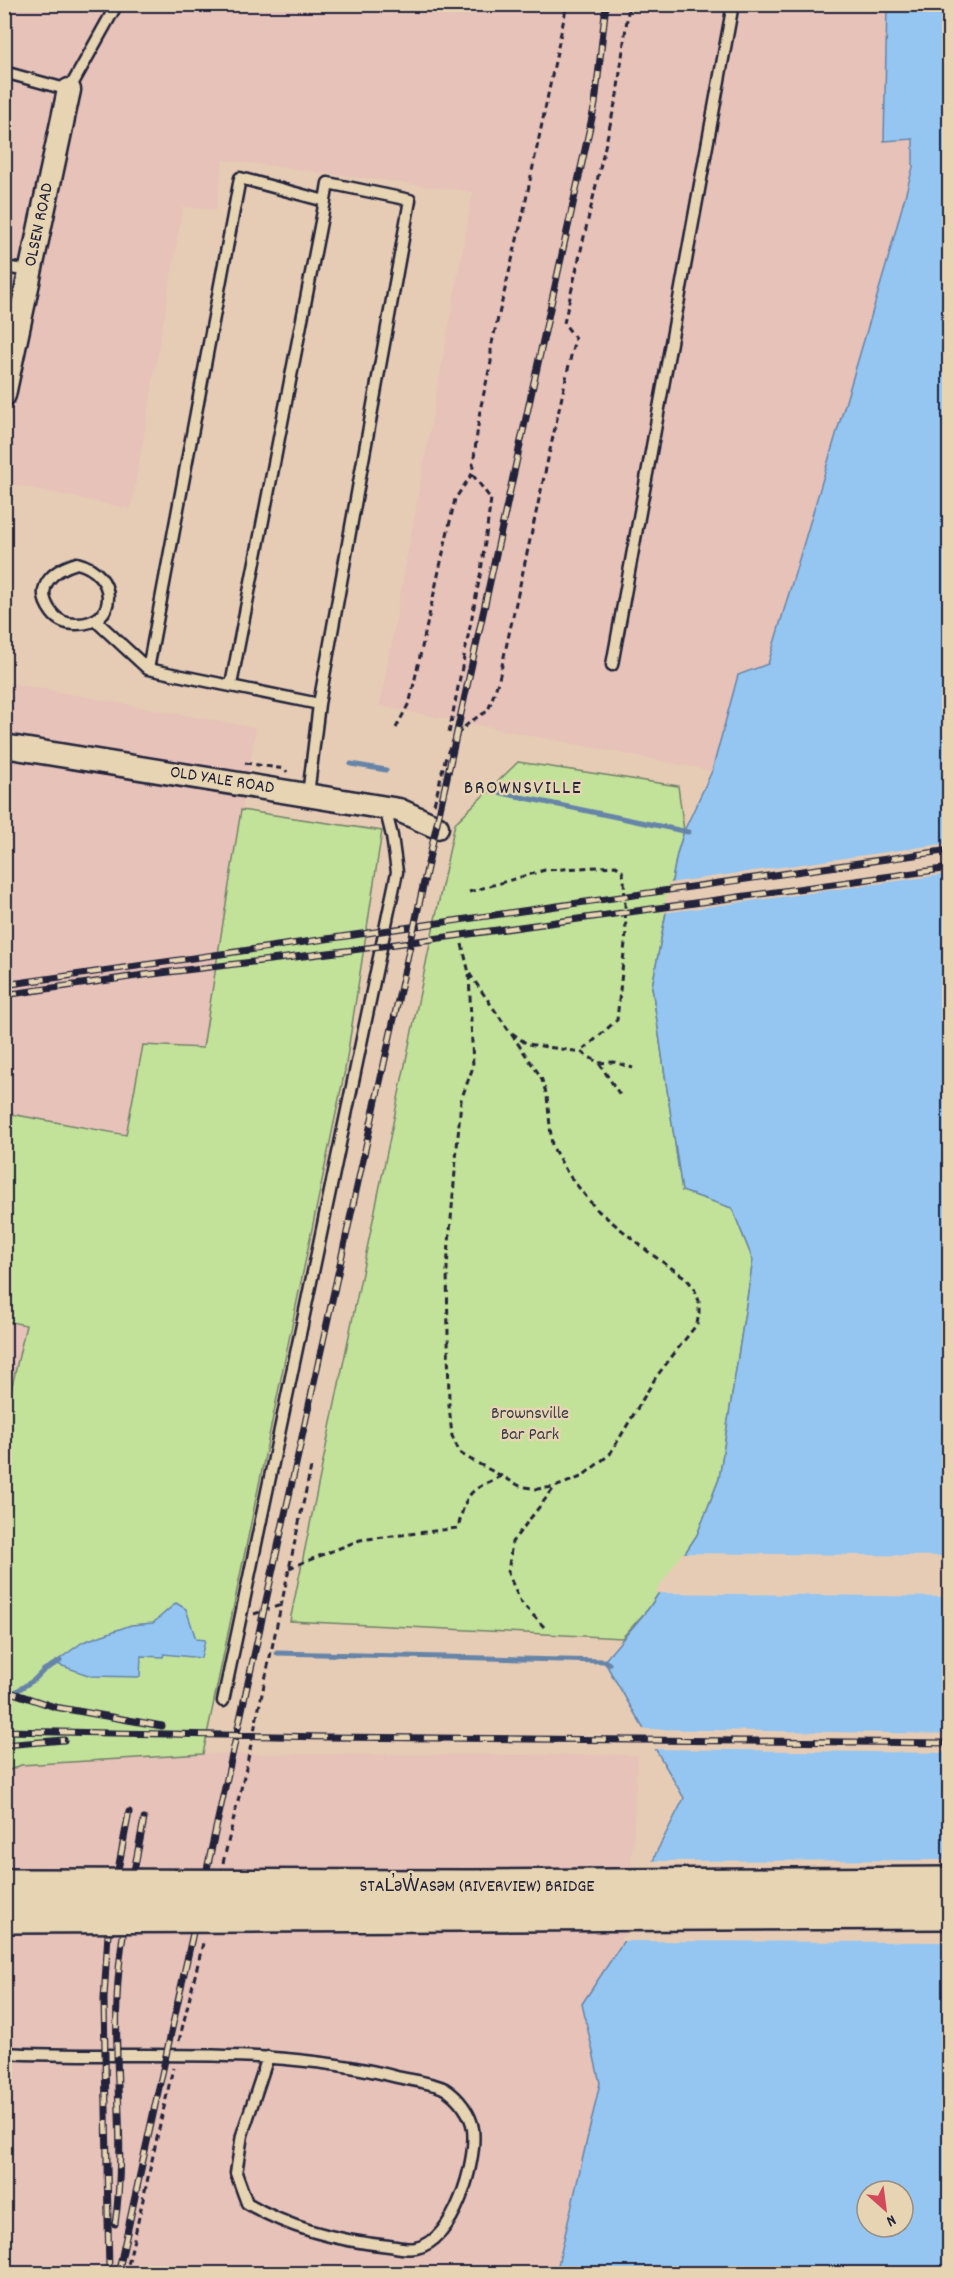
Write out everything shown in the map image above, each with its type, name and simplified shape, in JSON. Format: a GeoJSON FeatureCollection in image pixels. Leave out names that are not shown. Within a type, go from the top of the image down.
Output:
{"type":"FeatureCollection","features":[{"type":"Feature","properties":{"kind":"main road","name":"STAL̕ƏW̓ASƏM (RIVERVIEW) BRIDGE"},"geometry":{"type":"LineString","coordinates":[[4,1886],[494,1887],[950,1884]]}},
{"type":"Feature","properties":{"kind":"main road","name":"STAL̕ƏW̓ASƏM (RIVERVIEW) BRIDGE"},"geometry":{"type":"LineString","coordinates":[[4,1916],[950,1912]]}},
{"type":"Feature","properties":{"kind":"street","name":"OLSEN ROAD"},"geometry":{"type":"LineString","coordinates":[[4,395],[69,90]]}},
{"type":"Feature","properties":{"kind":"street","name":"OLD YALE ROAD"},"geometry":{"type":"LineString","coordinates":[[4,746],[399,810],[431,825]]}},
{"type":"Feature","properties":{"kind":"lane"},"geometry":{"type":"LineString","coordinates":[[4,72],[69,90],[117,4]]}},
{"type":"Feature","properties":{"kind":"lane"},"geometry":{"type":"LineString","coordinates":[[612,665],[733,4]]}},
{"type":"Feature","properties":{"kind":"lane"},"geometry":{"type":"LineString","coordinates":[[148,669],[240,178],[325,201]]}},
{"type":"Feature","properties":{"kind":"lane"},"geometry":{"type":"LineString","coordinates":[[231,686],[328,183],[410,200],[319,704],[308,795]]}},
{"type":"Feature","properties":{"kind":"lane"},"geometry":{"type":"LineString","coordinates":[[4,267],[31,271]]}},
{"type":"Feature","properties":{"kind":"lane"},"geometry":{"type":"LineString","coordinates":[[77,563],[96,570],[107,590],[103,612],[96,621],[87,624],[59,621],[46,603],[47,581],[65,567],[77,563]]}},
{"type":"Feature","properties":{"kind":"lane"},"geometry":{"type":"LineString","coordinates":[[96,621],[148,669],[319,704]]}},
{"type":"Feature","properties":{"kind":"lane"},"geometry":{"type":"LineString","coordinates":[[223,1701],[397,872],[385,808]]}},
{"type":"Feature","properties":{"kind":"lane"},"geometry":{"type":"LineString","coordinates":[[4,2053],[68,2056],[267,2057],[374,2071],[444,2089],[463,2106],[473,2127],[473,2158],[460,2198],[446,2226],[434,2240],[416,2248],[353,2242],[268,2216],[247,2203],[236,2173],[240,2145],[267,2057]]}},
{"type":"Feature","properties":{"kind":"path"},"geometry":{"type":"LineString","coordinates":[[396,728],[410,702],[455,499],[472,474],[480,410],[491,362],[491,348],[522,219],[567,4]]}},
{"type":"Feature","properties":{"kind":"path"},"geometry":{"type":"LineString","coordinates":[[431,825],[447,751],[457,734],[471,720],[488,711],[499,679],[575,338],[564,323],[617,95],[629,4]]}},
{"type":"Feature","properties":{"kind":"path"},"geometry":{"type":"LineString","coordinates":[[449,733],[481,571],[491,499],[472,474]]}},
{"type":"Feature","properties":{"kind":"path"},"geometry":{"type":"LineString","coordinates":[[469,892],[545,870],[616,866],[622,871],[626,933],[617,1020],[581,1052]]}},
{"type":"Feature","properties":{"kind":"path"},"geometry":{"type":"LineString","coordinates":[[462,944],[468,973],[473,1067],[460,1100],[447,1267],[449,1405],[452,1436],[460,1453],[520,1486],[537,1489],[555,1487],[581,1477],[610,1454],[656,1377],[697,1324],[699,1301],[694,1288],[686,1278],[651,1254],[596,1209],[568,1174],[552,1146],[547,1096],[541,1077],[468,973]]}},
{"type":"Feature","properties":{"kind":"path"},"geometry":{"type":"LineString","coordinates":[[510,1032],[527,1044],[581,1052],[599,1063],[622,1098]]}},
{"type":"Feature","properties":{"kind":"path"},"geometry":{"type":"LineString","coordinates":[[599,1063],[614,1062],[633,1068]]}},
{"type":"Feature","properties":{"kind":"path"},"geometry":{"type":"LineString","coordinates":[[267,1670],[311,1467]]}},
{"type":"Feature","properties":{"kind":"path"},"geometry":{"type":"LineString","coordinates":[[289,1568],[360,1540],[458,1528],[464,1504],[473,1490],[501,1476]]}},
{"type":"Feature","properties":{"kind":"path"},"geometry":{"type":"LineString","coordinates":[[544,1627],[520,1601],[508,1573],[512,1542],[555,1487]]}},
{"type":"Feature","properties":{"kind":"path"},"geometry":{"type":"LineString","coordinates":[[241,1617],[281,1605]]}},
{"type":"Feature","properties":{"kind":"path"},"geometry":{"type":"LineString","coordinates":[[126,2274],[176,2055]]}},
{"type":"Feature","properties":{"kind":"shaded area"},"geometry":{"type":"Polygon","coordinates":[[[5,5],[887,5],[884,140],[913,139],[913,167],[886,266],[768,664],[738,675],[712,771],[380,706],[473,192],[223,160],[216,210],[183,207],[131,509],[5,483],[5,5]]]}},
{"type":"Feature","properties":{"kind":"shaded area"},"geometry":{"type":"Polygon","coordinates":[[[4,682],[256,728],[203,1048],[143,1045],[127,1135],[5,1113],[4,682]]]}},
{"type":"Feature","properties":{"kind":"shaded area"},"geometry":{"type":"Polygon","coordinates":[[[5,1321],[26,1324],[5,1421],[5,1321]]]}},
{"type":"Feature","properties":{"kind":"shaded area"},"geometry":{"type":"Polygon","coordinates":[[[203,1754],[638,1755],[627,1936],[582,2004],[600,2083],[556,2273],[5,2274],[5,1772],[21,1765],[203,1754]]]}},
{"type":"Feature","properties":{"kind":"green space","name":"Brownsville Bar Park"},"geometry":{"type":"Polygon","coordinates":[[[518,762],[678,786],[684,831],[677,854],[652,987],[682,1191],[732,1208],[753,1260],[719,1479],[697,1535],[649,1608],[622,1638],[290,1621],[455,823],[518,762]]]}},
{"type":"Feature","properties":{"kind":"green space"},"geometry":{"type":"Polygon","coordinates":[[[241,810],[382,831],[345,1070],[203,1754],[21,1765],[5,1772],[4,1421],[26,1325],[5,1321],[5,1113],[126,1135],[143,1045],[203,1048],[241,810]]]}},
{"type":"Feature","properties":{"kind":"water"},"geometry":{"type":"Polygon","coordinates":[[[887,5],[949,5],[949,2273],[556,2274],[600,2083],[582,2004],[627,1936],[656,1853],[684,1798],[604,1661],[649,1608],[697,1535],[719,1479],[753,1260],[732,1208],[682,1191],[652,987],[677,854],[684,831],[712,771],[738,675],[768,664],[886,266],[913,167],[913,139],[884,141],[887,5]]]}},
{"type":"Feature","properties":{"kind":"water"},"geometry":{"type":"Polygon","coordinates":[[[176,1603],[186,1609],[196,1639],[205,1640],[201,1658],[164,1654],[163,1657],[141,1656],[140,1677],[91,1676],[54,1663],[83,1642],[131,1625],[153,1623],[176,1603]]]}},
{"type":"Feature","properties":{"kind":"pier"},"geometry":{"type":"Polygon","coordinates":[[[949,843],[949,874],[663,913],[669,883],[949,843]]]}},
{"type":"Feature","properties":{"kind":"pier"},"geometry":{"type":"Polygon","coordinates":[[[682,1553],[949,1556],[949,1597],[655,1593],[682,1553]]]}},
{"type":"Feature","properties":{"kind":"pier"},"geometry":{"type":"Polygon","coordinates":[[[642,1729],[949,1734],[949,1753],[653,1749],[642,1729]]]}},
{"type":"Feature","properties":{"kind":"pier"},"geometry":{"type":"Polygon","coordinates":[[[949,1860],[949,1942],[620,1941],[650,1861],[949,1860]]]}},
{"type":"Feature","properties":{"kind":"waterway"},"geometry":{"type":"LineString","coordinates":[[351,764],[386,770]]}},
{"type":"Feature","properties":{"kind":"waterway"},"geometry":{"type":"LineString","coordinates":[[473,787],[688,832]]}},
{"type":"Feature","properties":{"kind":"waterway"},"geometry":{"type":"LineString","coordinates":[[277,1653],[604,1661],[609,1664]]}},
{"type":"Feature","properties":{"kind":"waterway"},"geometry":{"type":"LineString","coordinates":[[4,1699],[60,1661]]}},
{"type":"Feature","properties":{"kind":"railway"},"geometry":{"type":"LineString","coordinates":[[118,2274],[595,104],[606,4]]}},
{"type":"Feature","properties":{"kind":"railway"},"geometry":{"type":"LineString","coordinates":[[4,985],[950,850]]}},
{"type":"Feature","properties":{"kind":"railway"},"geometry":{"type":"LineString","coordinates":[[4,995],[950,868]]}},
{"type":"Feature","properties":{"kind":"railway"},"geometry":{"type":"LineString","coordinates":[[4,1690],[55,1707],[162,1726]]}},
{"type":"Feature","properties":{"kind":"railway"},"geometry":{"type":"LineString","coordinates":[[4,1731],[327,1737],[950,1743]]}},
{"type":"Feature","properties":{"kind":"railway"},"geometry":{"type":"LineString","coordinates":[[4,1745],[64,1740]]}},
{"type":"Feature","properties":{"kind":"railway"},"geometry":{"type":"LineString","coordinates":[[109,2274],[104,1999],[109,1917],[129,1812]]}},
{"type":"Feature","properties":{"kind":"railway"},"geometry":{"type":"LineString","coordinates":[[115,2224],[120,2168],[118,1977],[127,1909],[144,1819]]}},
{"type":"Feature","properties":{"kind":"district","name":"BROWNSVILLE"},"geometry":{"type":"Point","coordinates":[523,789]}}]}
